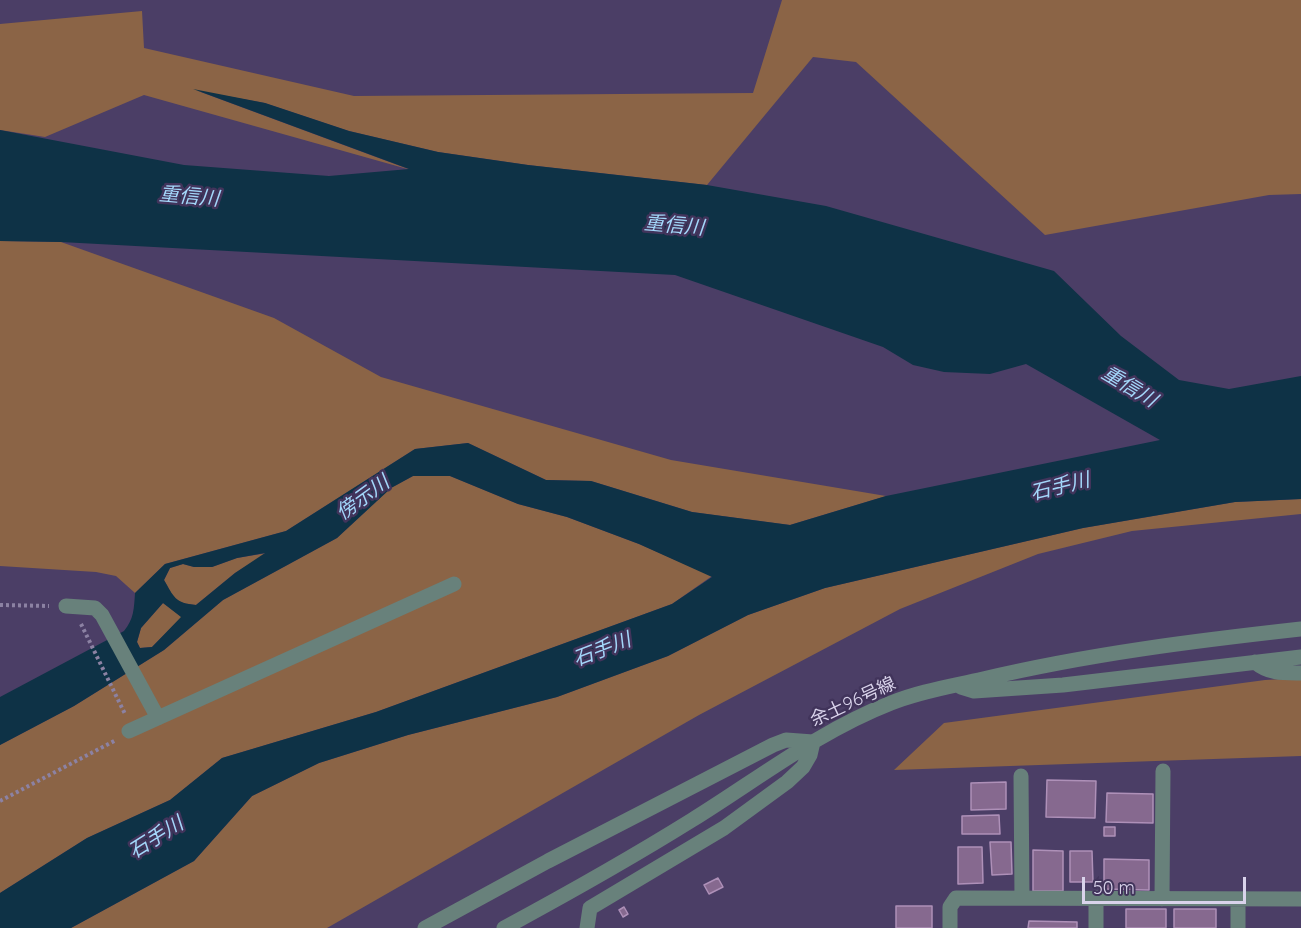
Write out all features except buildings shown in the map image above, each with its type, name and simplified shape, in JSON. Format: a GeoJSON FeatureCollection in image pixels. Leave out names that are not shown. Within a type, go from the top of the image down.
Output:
{"type":"FeatureCollection","features":[{"type":"Feature","properties":{"kind":"street"},"geometry":{"type":"LineString","coordinates":[[129,727],[155,713],[454,584]]}},
{"type":"Feature","properties":{"kind":"street"},"geometry":{"type":"LineString","coordinates":[[66,606],[99,611],[155,713]]}},
{"type":"Feature","properties":{"kind":"street","name":"余土96号線"},"geometry":{"type":"LineString","coordinates":[[504,928],[692,820],[785,758],[858,718],[893,702],[1021,670],[1151,647],[1301,629]]}},
{"type":"Feature","properties":{"kind":"street"},"geometry":{"type":"LineString","coordinates":[[957,685],[974,691],[1052,686],[1301,657]]}},
{"type":"Feature","properties":{"kind":"street"},"geometry":{"type":"LineString","coordinates":[[1255,662],[1263,670],[1301,673]]}},
{"type":"Feature","properties":{"kind":"street"},"geometry":{"type":"LineString","coordinates":[[425,928],[548,861],[773,745],[786,740],[813,742],[810,755],[803,767],[788,782],[724,828],[591,908],[587,928]]}},
{"type":"Feature","properties":{"kind":"street"},"geometry":{"type":"LineString","coordinates":[[1162,899],[1163,771]]}},
{"type":"Feature","properties":{"kind":"street"},"geometry":{"type":"LineString","coordinates":[[1021,776],[1022,898]]}},
{"type":"Feature","properties":{"kind":"street"},"geometry":{"type":"LineString","coordinates":[[950,928],[950,907],[956,898],[1301,899]]}},
{"type":"Feature","properties":{"kind":"street"},"geometry":{"type":"LineString","coordinates":[[1096,898],[1096,928]]}},
{"type":"Feature","properties":{"kind":"street"},"geometry":{"type":"LineString","coordinates":[[1238,899],[1238,928]]}},
{"type":"Feature","properties":{"kind":"path"},"geometry":{"type":"LineString","coordinates":[[0,605],[66,606]]}},
{"type":"Feature","properties":{"kind":"path"},"geometry":{"type":"LineString","coordinates":[[0,801],[126,735],[129,727],[80,622]]}},
{"type":"Feature","properties":{"kind":"shaded area"},"geometry":{"type":"Polygon","coordinates":[[[782,0],[1301,0],[1301,194],[1269,195],[1045,235],[856,62],[813,57],[707,185],[528,165],[438,152],[349,131],[265,103],[198,91],[411,170],[144,95],[45,137],[0,130],[0,24],[142,11],[144,48],[354,96],[753,93],[782,0]]]}},
{"type":"Feature","properties":{"kind":"shaded area"},"geometry":{"type":"Polygon","coordinates":[[[0,241],[61,242],[274,318],[381,377],[671,460],[886,496],[790,525],[692,512],[591,481],[546,480],[468,443],[415,449],[286,531],[165,564],[135,593],[116,576],[96,572],[0,566],[0,241]]]}},
{"type":"Feature","properties":{"kind":"shaded area"},"geometry":{"type":"Polygon","coordinates":[[[413,476],[450,476],[518,504],[567,517],[639,544],[712,576],[672,604],[376,712],[222,758],[170,800],[87,838],[0,893],[0,745],[74,706],[164,650],[223,600],[337,538],[391,488],[413,476]]]}},
{"type":"Feature","properties":{"kind":"shaded area"},"geometry":{"type":"Polygon","coordinates":[[[1301,499],[1301,514],[1132,531],[1038,554],[900,609],[699,715],[327,928],[71,928],[194,861],[252,796],[319,763],[408,735],[557,697],[668,656],[748,615],[825,588],[1083,528],[1235,502],[1301,499]]]}},
{"type":"Feature","properties":{"kind":"shaded area"},"geometry":{"type":"Polygon","coordinates":[[[267,553],[235,573],[196,605],[178,601],[164,580],[170,568],[183,564],[194,567],[212,567],[237,558],[267,553]]]}},
{"type":"Feature","properties":{"kind":"shaded area"},"geometry":{"type":"Polygon","coordinates":[[[163,603],[182,617],[152,647],[140,648],[137,642],[141,628],[163,603]]]}},
{"type":"Feature","properties":{"kind":"shaded area"},"geometry":{"type":"Polygon","coordinates":[[[1301,678],[1301,756],[894,770],[944,723],[1265,680],[1301,678]]]}},
{"type":"Feature","properties":{"kind":"water"},"geometry":{"type":"Polygon","coordinates":[[[193,89],[265,103],[349,131],[438,152],[528,165],[707,185],[826,206],[1054,271],[1121,336],[1179,380],[1229,389],[1301,376],[1301,499],[1235,502],[1083,528],[825,588],[748,615],[668,656],[557,697],[408,735],[319,763],[252,796],[194,861],[71,928],[0,928],[0,893],[87,838],[170,800],[222,758],[376,712],[672,604],[712,577],[639,544],[567,517],[518,504],[450,476],[413,476],[391,488],[337,538],[223,600],[164,650],[74,706],[0,745],[0,697],[124,631],[132,618],[135,593],[165,564],[286,531],[415,449],[468,443],[546,480],[591,481],[692,512],[790,525],[886,496],[1160,440],[1026,364],[990,374],[944,372],[913,365],[883,347],[675,275],[61,242],[0,241],[0,130],[184,165],[329,176],[409,169],[193,89]],[[265,553],[237,558],[212,567],[194,567],[183,564],[170,568],[164,580],[179,601],[196,605],[235,573],[265,553]],[[163,603],[141,628],[137,642],[140,648],[152,647],[181,617],[163,603]]]}},
{"type":"Feature","properties":{"kind":"water label","name":"重信川"},"geometry":{"type":"Point","coordinates":[189,197]}},
{"type":"Feature","properties":{"kind":"water label","name":"重信川"},"geometry":{"type":"Point","coordinates":[674,226]}},
{"type":"Feature","properties":{"kind":"water label","name":"重信川"},"geometry":{"type":"Point","coordinates":[1129,387]}},
{"type":"Feature","properties":{"kind":"water label","name":"石手川"},"geometry":{"type":"Point","coordinates":[1060,487]}},
{"type":"Feature","properties":{"kind":"water label","name":"傍示川"},"geometry":{"type":"Point","coordinates":[363,498]}},
{"type":"Feature","properties":{"kind":"water label","name":"石手川"},"geometry":{"type":"Point","coordinates":[602,650]}},
{"type":"Feature","properties":{"kind":"water label","name":"石手川"},"geometry":{"type":"Point","coordinates":[156,838]}}]}
